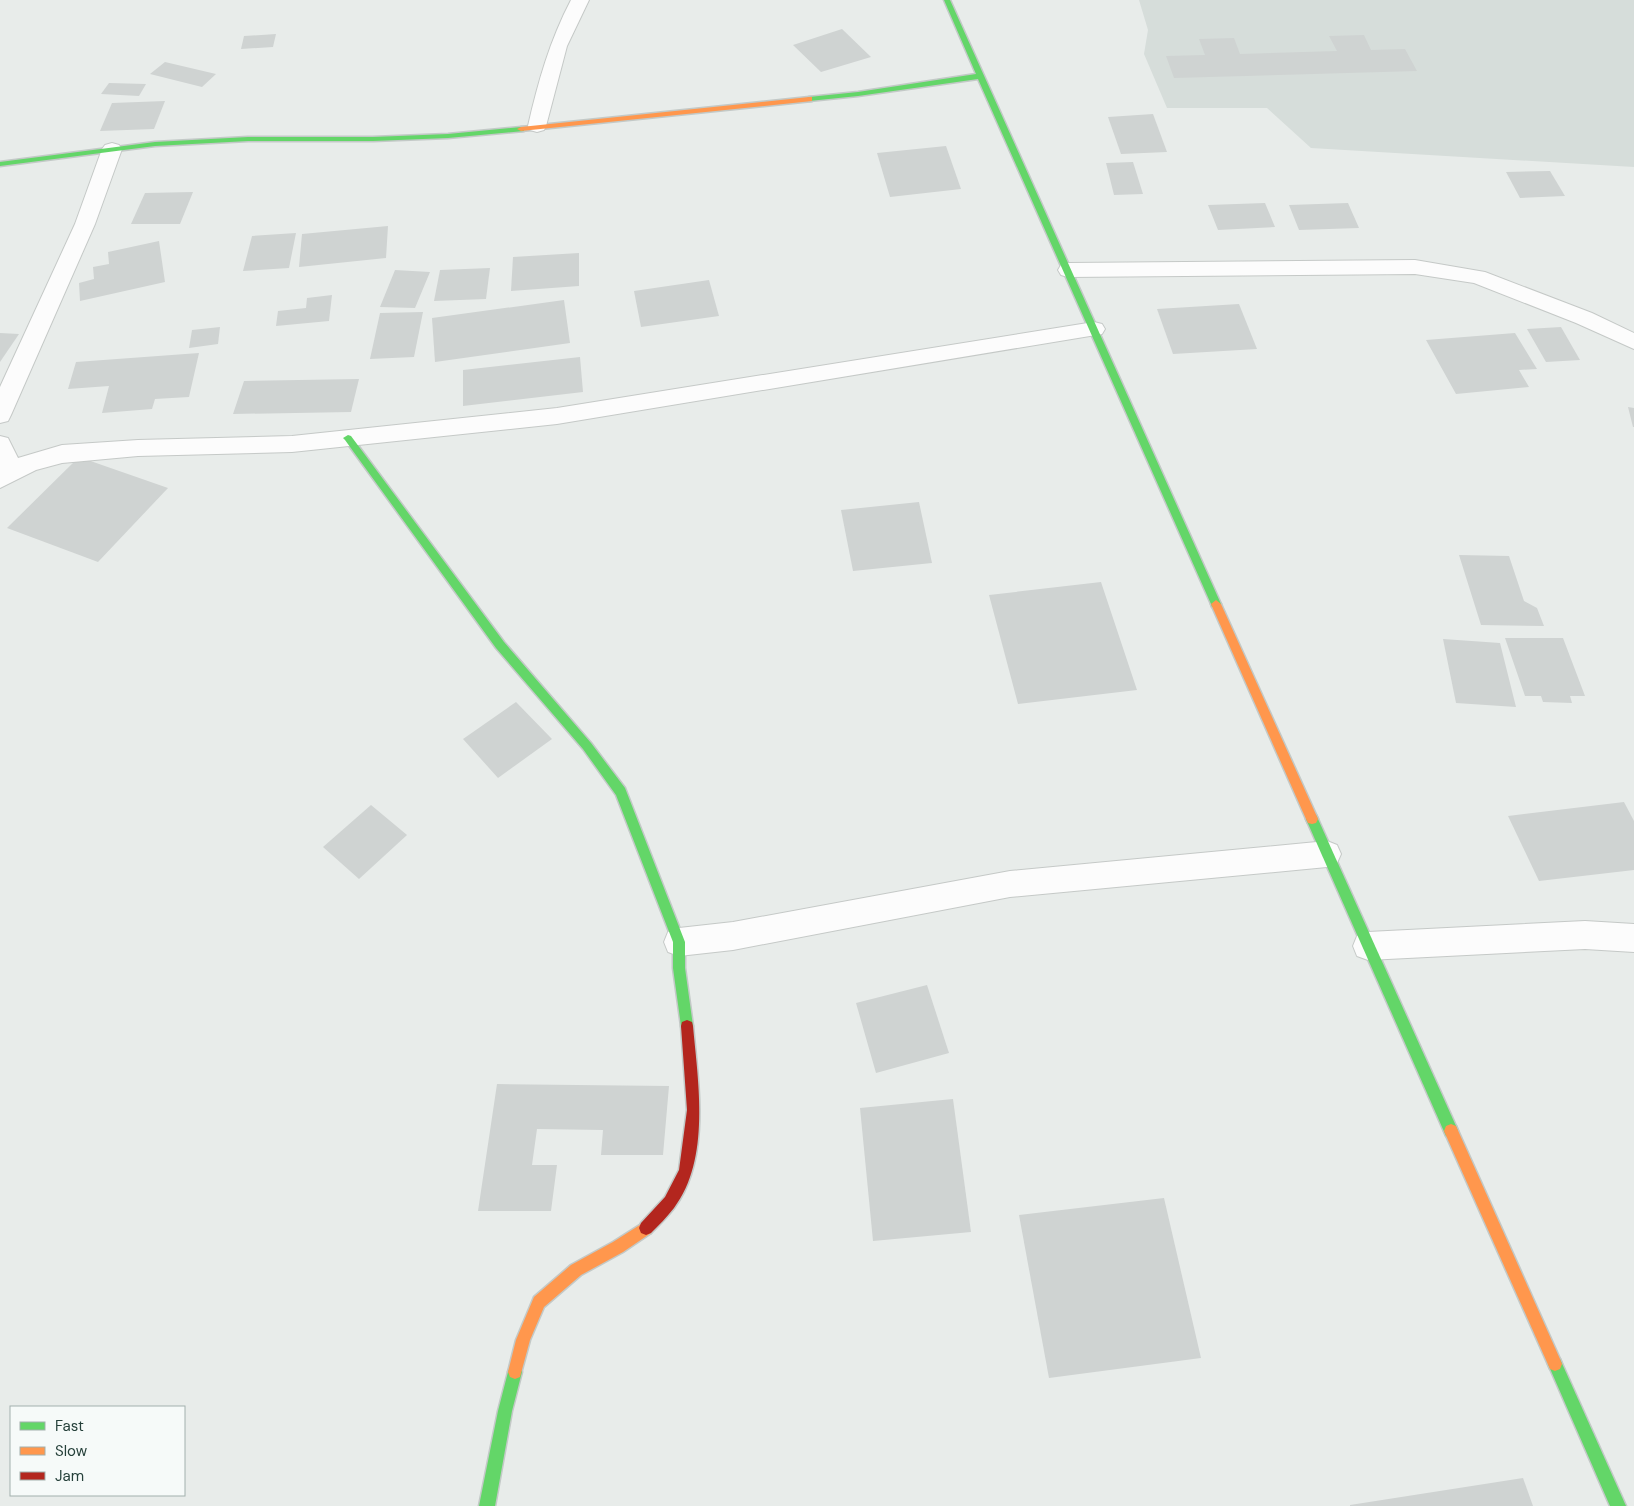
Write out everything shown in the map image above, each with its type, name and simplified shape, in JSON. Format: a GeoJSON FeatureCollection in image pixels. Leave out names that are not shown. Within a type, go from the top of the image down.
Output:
{"type":"FeatureCollection","features":[{"type":"Feature","properties":{"kind":"street"},"geometry":{"type":"LineString","coordinates":[[537,126],[550,66],[566,24],[580,0]]}},
{"type":"Feature","properties":{"kind":"street"},"geometry":{"type":"LineString","coordinates":[[948,0],[1618,1506]]}},
{"type":"Feature","properties":{"kind":"street"},"geometry":{"type":"LineString","coordinates":[[0,164],[155,144],[248,139],[373,139],[448,136],[848,95],[981,76]]}},
{"type":"Feature","properties":{"kind":"street"},"geometry":{"type":"LineString","coordinates":[[0,415],[2,405],[86,224],[112,149]]}},
{"type":"Feature","properties":{"kind":"street"},"geometry":{"type":"LineString","coordinates":[[1068,270],[1415,267],[1478,277],[1584,318],[1634,342]]}},
{"type":"Feature","properties":{"kind":"street"},"geometry":{"type":"LineString","coordinates":[[0,444],[6,475],[29,463],[62,454],[138,448],[292,444],[557,416],[1094,329]]}},
{"type":"Feature","properties":{"kind":"street"},"geometry":{"type":"LineString","coordinates":[[348,438],[500,645],[587,746],[621,792],[679,942],[694,1110],[686,1171],[670,1202],[646,1228],[618,1248],[576,1270],[539,1302],[523,1340],[505,1410],[487,1506]]}},
{"type":"Feature","properties":{"kind":"street"},"geometry":{"type":"LineString","coordinates":[[679,942],[733,936],[1010,884],[1327,854]]}},
{"type":"Feature","properties":{"kind":"street"},"geometry":{"type":"LineString","coordinates":[[1368,946],[1585,935],[1634,938]]}},
{"type":"Feature","properties":{"kind":"shaded area"},"geometry":{"type":"Polygon","coordinates":[[[1139,0],[1634,0],[1634,167],[1311,148],[1267,108],[1167,108],[1144,54],[1148,30],[1139,0]]]}},
{"type":"Feature","properties":{"kind":"building"},"geometry":{"type":"Polygon","coordinates":[[[842,29],[871,57],[821,72],[793,45],[842,29]]]}},
{"type":"Feature","properties":{"kind":"building"},"geometry":{"type":"Polygon","coordinates":[[[276,34],[273,47],[241,49],[244,36],[276,34]]]}},
{"type":"Feature","properties":{"kind":"building"},"geometry":{"type":"Polygon","coordinates":[[[1364,35],[1371,50],[1405,49],[1417,71],[1174,78],[1166,56],[1205,55],[1199,39],[1234,38],[1240,54],[1337,51],[1329,36],[1364,35]]]}},
{"type":"Feature","properties":{"kind":"building"},"geometry":{"type":"Polygon","coordinates":[[[165,62],[216,74],[202,87],[150,74],[165,62]]]}},
{"type":"Feature","properties":{"kind":"building"},"geometry":{"type":"Polygon","coordinates":[[[109,83],[146,84],[139,96],[101,94],[109,83]]]}},
{"type":"Feature","properties":{"kind":"building"},"geometry":{"type":"Polygon","coordinates":[[[165,101],[154,129],[100,131],[112,103],[165,101]]]}},
{"type":"Feature","properties":{"kind":"building"},"geometry":{"type":"Polygon","coordinates":[[[1153,114],[1167,152],[1121,154],[1108,117],[1153,114]]]}},
{"type":"Feature","properties":{"kind":"building"},"geometry":{"type":"Polygon","coordinates":[[[946,146],[961,189],[890,197],[877,153],[946,146]]]}},
{"type":"Feature","properties":{"kind":"building"},"geometry":{"type":"Polygon","coordinates":[[[1133,162],[1143,194],[1114,195],[1106,163],[1133,162]]]}},
{"type":"Feature","properties":{"kind":"building"},"geometry":{"type":"Polygon","coordinates":[[[1550,171],[1565,196],[1520,198],[1506,172],[1550,171]]]}},
{"type":"Feature","properties":{"kind":"building"},"geometry":{"type":"Polygon","coordinates":[[[193,192],[180,224],[131,224],[145,193],[193,192]]]}},
{"type":"Feature","properties":{"kind":"building"},"geometry":{"type":"Polygon","coordinates":[[[1265,203],[1275,227],[1218,230],[1208,205],[1265,203]]]}},
{"type":"Feature","properties":{"kind":"building"},"geometry":{"type":"Polygon","coordinates":[[[1348,203],[1359,228],[1299,230],[1289,205],[1348,203]]]}},
{"type":"Feature","properties":{"kind":"building"},"geometry":{"type":"Polygon","coordinates":[[[388,226],[386,258],[299,267],[302,234],[388,226]]]}},
{"type":"Feature","properties":{"kind":"building"},"geometry":{"type":"Polygon","coordinates":[[[296,233],[289,268],[243,271],[252,236],[296,233]]]}},
{"type":"Feature","properties":{"kind":"building"},"geometry":{"type":"Polygon","coordinates":[[[159,241],[165,282],[80,301],[79,283],[94,279],[93,267],[109,264],[108,252],[159,241]]]}},
{"type":"Feature","properties":{"kind":"building"},"geometry":{"type":"Polygon","coordinates":[[[579,253],[579,286],[511,291],[513,257],[579,253]]]}},
{"type":"Feature","properties":{"kind":"building"},"geometry":{"type":"Polygon","coordinates":[[[490,268],[486,299],[434,301],[440,270],[490,268]]]}},
{"type":"Feature","properties":{"kind":"building"},"geometry":{"type":"Polygon","coordinates":[[[395,270],[430,272],[415,308],[380,307],[395,270]]]}},
{"type":"Feature","properties":{"kind":"building"},"geometry":{"type":"Polygon","coordinates":[[[709,280],[719,316],[641,327],[634,291],[709,280]]]}},
{"type":"Feature","properties":{"kind":"building"},"geometry":{"type":"Polygon","coordinates":[[[332,295],[329,321],[276,326],[278,311],[306,308],[307,298],[332,295]]]}},
{"type":"Feature","properties":{"kind":"building"},"geometry":{"type":"Polygon","coordinates":[[[564,300],[570,343],[435,362],[432,318],[564,300]]]}},
{"type":"Feature","properties":{"kind":"building"},"geometry":{"type":"Polygon","coordinates":[[[1239,304],[1257,349],[1173,354],[1157,309],[1239,304]]]}},
{"type":"Feature","properties":{"kind":"building"},"geometry":{"type":"Polygon","coordinates":[[[423,312],[414,357],[370,359],[380,313],[423,312]]]}},
{"type":"Feature","properties":{"kind":"building"},"geometry":{"type":"Polygon","coordinates":[[[220,327],[218,344],[189,348],[192,330],[220,327]]]}},
{"type":"Feature","properties":{"kind":"building"},"geometry":{"type":"Polygon","coordinates":[[[1561,327],[1580,360],[1546,362],[1527,329],[1561,327]]]}},
{"type":"Feature","properties":{"kind":"building"},"geometry":{"type":"Polygon","coordinates":[[[0,333],[19,334],[0,362],[0,333]]]}},
{"type":"Feature","properties":{"kind":"building"},"geometry":{"type":"Polygon","coordinates":[[[1515,333],[1537,369],[1519,370],[1529,387],[1456,394],[1426,340],[1515,333]]]}},
{"type":"Feature","properties":{"kind":"building"},"geometry":{"type":"Polygon","coordinates":[[[199,353],[189,397],[155,399],[152,409],[102,413],[109,386],[68,389],[76,362],[199,353]]]}},
{"type":"Feature","properties":{"kind":"building"},"geometry":{"type":"Polygon","coordinates":[[[580,357],[583,392],[463,406],[463,370],[580,357]]]}},
{"type":"Feature","properties":{"kind":"building"},"geometry":{"type":"Polygon","coordinates":[[[359,379],[351,412],[233,414],[244,381],[359,379]]]}},
{"type":"Feature","properties":{"kind":"building"},"geometry":{"type":"Polygon","coordinates":[[[1628,407],[1634,408],[1634,427],[1633,427],[1628,407]]]}},
{"type":"Feature","properties":{"kind":"building"},"geometry":{"type":"Polygon","coordinates":[[[79,457],[168,488],[98,562],[7,528],[79,457]]]}},
{"type":"Feature","properties":{"kind":"building"},"geometry":{"type":"Polygon","coordinates":[[[919,502],[932,563],[853,571],[841,510],[919,502]]]}},
{"type":"Feature","properties":{"kind":"building"},"geometry":{"type":"Polygon","coordinates":[[[1459,555],[1509,556],[1524,601],[1537,608],[1544,626],[1481,625],[1459,555]]]}},
{"type":"Feature","properties":{"kind":"building"},"geometry":{"type":"Polygon","coordinates":[[[1101,582],[1137,690],[1018,704],[989,595],[1101,582]]]}},
{"type":"Feature","properties":{"kind":"building"},"geometry":{"type":"Polygon","coordinates":[[[1505,638],[1563,638],[1585,696],[1570,696],[1572,703],[1543,702],[1541,696],[1525,696],[1505,638]]]}},
{"type":"Feature","properties":{"kind":"building"},"geometry":{"type":"Polygon","coordinates":[[[1443,639],[1500,643],[1516,707],[1456,703],[1443,639]]]}},
{"type":"Feature","properties":{"kind":"building"},"geometry":{"type":"Polygon","coordinates":[[[516,702],[552,739],[498,778],[463,739],[516,702]]]}},
{"type":"Feature","properties":{"kind":"building"},"geometry":{"type":"Polygon","coordinates":[[[1624,802],[1634,821],[1634,870],[1539,881],[1508,816],[1624,802]]]}},
{"type":"Feature","properties":{"kind":"building"},"geometry":{"type":"Polygon","coordinates":[[[371,805],[407,835],[359,879],[323,847],[371,805]]]}},
{"type":"Feature","properties":{"kind":"building"},"geometry":{"type":"Polygon","coordinates":[[[927,985],[949,1053],[876,1073],[856,1003],[927,985]]]}},
{"type":"Feature","properties":{"kind":"building"},"geometry":{"type":"Polygon","coordinates":[[[497,1084],[669,1086],[663,1155],[601,1155],[603,1130],[537,1129],[532,1165],[557,1165],[551,1211],[478,1211],[497,1084]]]}},
{"type":"Feature","properties":{"kind":"building"},"geometry":{"type":"Polygon","coordinates":[[[953,1099],[971,1232],[873,1241],[860,1108],[953,1099]]]}},
{"type":"Feature","properties":{"kind":"building"},"geometry":{"type":"Polygon","coordinates":[[[1164,1198],[1201,1358],[1049,1378],[1019,1215],[1164,1198]]]}},
{"type":"Feature","properties":{"kind":"building"},"geometry":{"type":"Polygon","coordinates":[[[1523,1478],[1533,1506],[1350,1506],[1350,1505],[1523,1478]]]}},
{"type":"Feature","properties":{"kind":"traffic: fast"},"geometry":{"type":"LineString","coordinates":[[947,0],[1216,604]]}},
{"type":"Feature","properties":{"kind":"traffic: fast"},"geometry":{"type":"LineString","coordinates":[[809,99],[858,94],[981,76]]}},
{"type":"Feature","properties":{"kind":"traffic: fast"},"geometry":{"type":"LineString","coordinates":[[0,164],[155,144],[248,139],[373,139],[448,136],[521,129]]}},
{"type":"Feature","properties":{"kind":"traffic: fast"},"geometry":{"type":"LineString","coordinates":[[348,438],[500,645],[587,746],[621,792],[679,942],[679,968],[687,1026]]}},
{"type":"Feature","properties":{"kind":"traffic: fast"},"geometry":{"type":"LineString","coordinates":[[1312,819],[1451,1131]]}},
{"type":"Feature","properties":{"kind":"traffic: fast"},"geometry":{"type":"LineString","coordinates":[[1555,1364],[1618,1506]]}},
{"type":"Feature","properties":{"kind":"traffic: fast"},"geometry":{"type":"LineString","coordinates":[[487,1506],[505,1411],[515,1372]]}},
{"type":"Feature","properties":{"kind":"traffic: slow"},"geometry":{"type":"LineString","coordinates":[[521,129],[809,99]]}},
{"type":"Feature","properties":{"kind":"traffic: slow"},"geometry":{"type":"LineString","coordinates":[[1216,604],[1312,819]]}},
{"type":"Feature","properties":{"kind":"traffic: slow"},"geometry":{"type":"LineString","coordinates":[[1451,1131],[1555,1364]]}},
{"type":"Feature","properties":{"kind":"traffic: slow"},"geometry":{"type":"LineString","coordinates":[[515,1372],[523,1340],[539,1302],[576,1270],[618,1247],[646,1228]]}},
{"type":"Feature","properties":{"kind":"traffic: jam"},"geometry":{"type":"LineString","coordinates":[[646,1228],[670,1202],[686,1171],[694,1110],[687,1026]]}}]}
